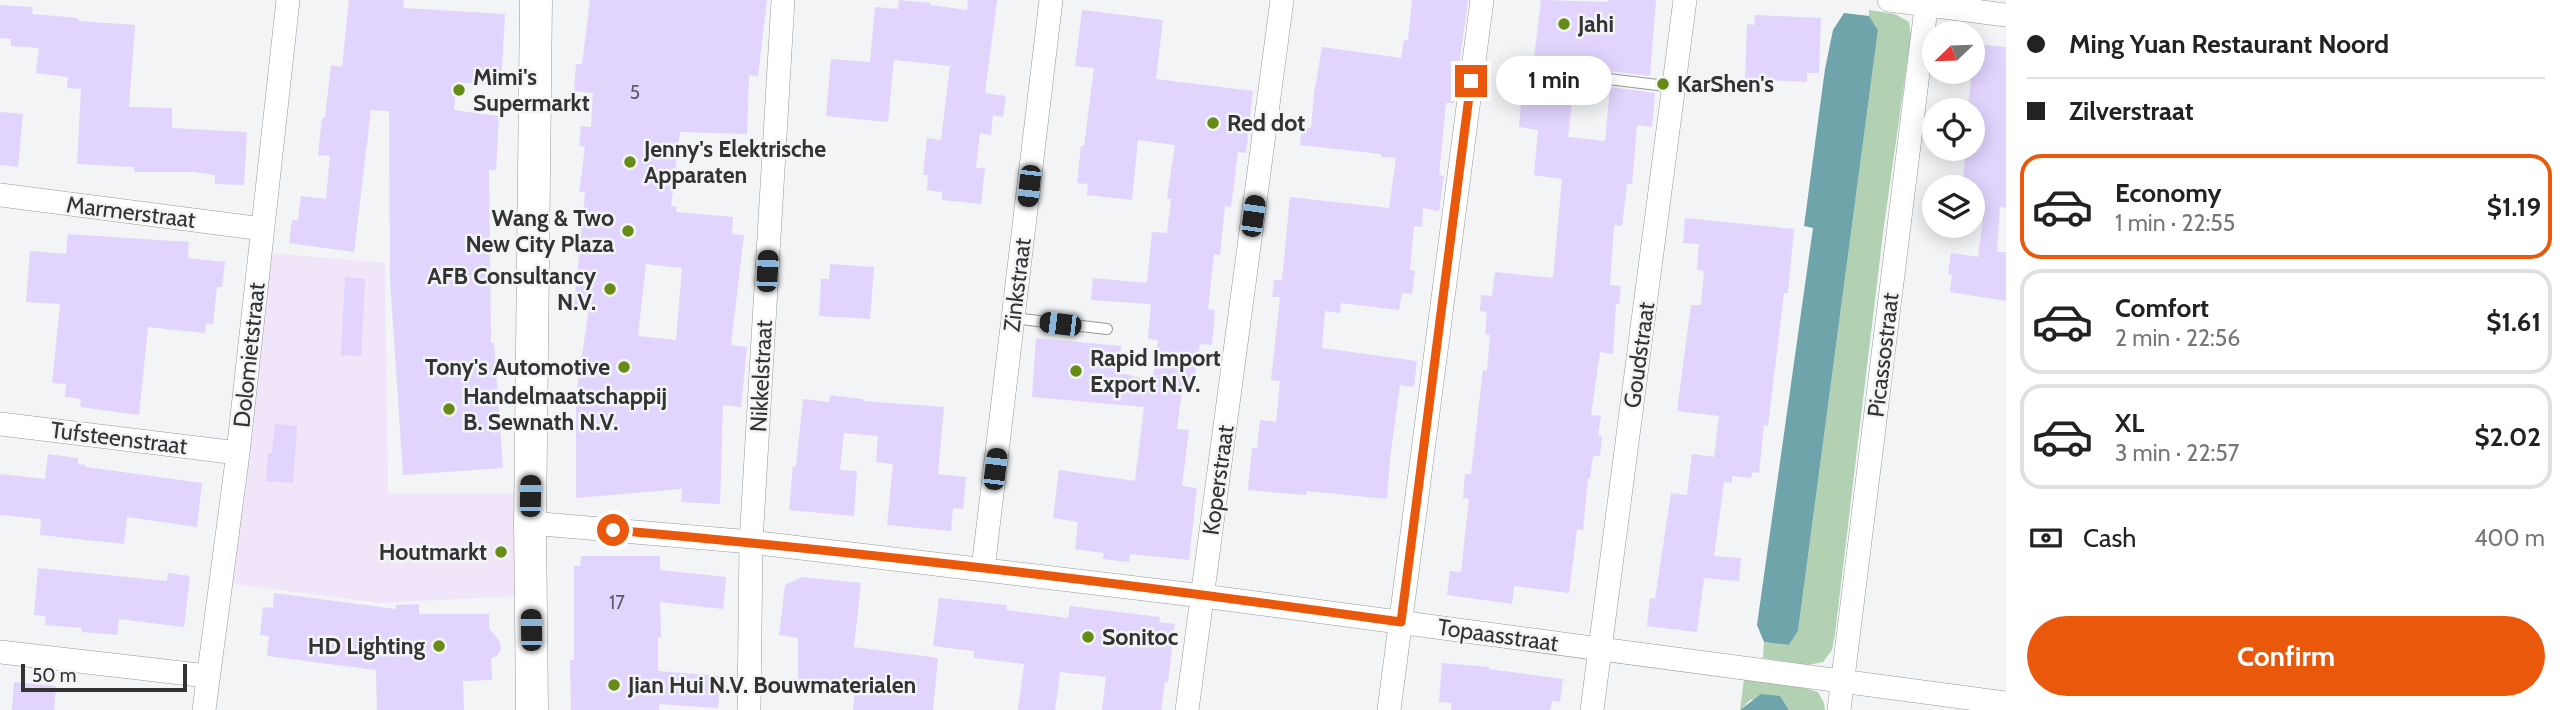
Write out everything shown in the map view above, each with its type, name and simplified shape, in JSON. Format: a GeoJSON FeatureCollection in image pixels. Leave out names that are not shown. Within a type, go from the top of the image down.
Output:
{"type":"FeatureCollection","features":[{"type":"Feature","properties":{"kind":"street","name":"Dolomietstraat"},"geometry":{"type":"LineString","coordinates":[[204,710],[238,453],[288,0]]}},
{"type":"Feature","properties":{"kind":"street"},"geometry":{"type":"LineString","coordinates":[[532,710],[530,523],[536,0]]}},
{"type":"Feature","properties":{"kind":"street","name":"Nikkelstraat"},"geometry":{"type":"LineString","coordinates":[[749,710],[751,542],[783,0]]}},
{"type":"Feature","properties":{"kind":"street","name":"Zinkstraat"},"geometry":{"type":"LineString","coordinates":[[983,569],[1051,0]]}},
{"type":"Feature","properties":{"kind":"street","name":"Koperstraat"},"geometry":{"type":"LineString","coordinates":[[1187,710],[1282,0]]}},
{"type":"Feature","properties":{"kind":"street"},"geometry":{"type":"LineString","coordinates":[[1389,710],[1482,0]]}},
{"type":"Feature","properties":{"kind":"street","name":"Goudstraat"},"geometry":{"type":"LineString","coordinates":[[1592,710],[1685,0]]}},
{"type":"Feature","properties":{"kind":"street"},"geometry":{"type":"LineString","coordinates":[[1889,0],[1926,2],[2006,15]]}},
{"type":"Feature","properties":{"kind":"street","name":"Picassostraat"},"geometry":{"type":"LineString","coordinates":[[1839,710],[1926,2]]}},
{"type":"Feature","properties":{"kind":"street","name":"Marmerstraat"},"geometry":{"type":"LineString","coordinates":[[0,195],[262,229]]}},
{"type":"Feature","properties":{"kind":"street","name":"Tufsteenstraat"},"geometry":{"type":"LineString","coordinates":[[0,424],[238,453]]}},
{"type":"Feature","properties":{"kind":"street","name":"Topaasstraat"},"geometry":{"type":"LineString","coordinates":[[530,523],[751,542],[983,569],[2006,703]]}},
{"type":"Feature","properties":{"kind":"street"},"geometry":{"type":"LineString","coordinates":[[0,652],[207,676]]}},
{"type":"Feature","properties":{"kind":"lane"},"geometry":{"type":"LineString","coordinates":[[1600,78],[1674,87]]}},
{"type":"Feature","properties":{"kind":"lane"},"geometry":{"type":"LineString","coordinates":[[1013,318],[1107,329]]}},
{"type":"Feature","properties":{"kind":"shaded area"},"geometry":{"type":"Polygon","coordinates":[[[268,253],[385,263],[388,493],[523,493],[519,596],[380,603],[228,583],[268,253]]]}},
{"type":"Feature","properties":{"kind":"green space"},"geometry":{"type":"Polygon","coordinates":[[[1869,10],[1895,14],[1909,22],[1911,35],[1883,233],[1835,634],[1832,650],[1823,662],[1808,665],[1763,658],[1764,642],[1789,645],[1798,631],[1878,30],[1869,16],[1869,10]]]}},
{"type":"Feature","properties":{"kind":"green space"},"geometry":{"type":"Polygon","coordinates":[[[1744,679],[1818,692],[1825,710],[1789,710],[1780,696],[1750,700],[1740,710],[1744,679]]]}},
{"type":"Feature","properties":{"kind":"water"},"geometry":{"type":"Polygon","coordinates":[[[1844,13],[1869,16],[1878,30],[1798,631],[1789,645],[1764,642],[1757,625],[1813,228],[1804,226],[1825,69],[1833,30],[1844,13]]]}},
{"type":"Feature","properties":{"kind":"water"},"geometry":{"type":"Polygon","coordinates":[[[1761,694],[1780,696],[1789,710],[1740,710],[1761,694]]]}},
{"type":"Feature","properties":{"kind":"building"},"geometry":{"type":"Polygon","coordinates":[[[349,0],[404,0],[403,8],[505,14],[501,86],[457,82],[454,110],[499,116],[496,170],[489,170],[491,343],[494,343],[503,468],[403,475],[390,280],[389,111],[371,110],[354,252],[289,243],[292,220],[298,220],[301,196],[326,199],[330,156],[318,155],[322,118],[325,118],[331,65],[342,67],[349,0]]]}},
{"type":"Feature","properties":{"kind":"building"},"geometry":{"type":"Polygon","coordinates":[[[590,0],[767,0],[758,76],[749,75],[747,134],[680,132],[671,206],[677,207],[676,212],[733,217],[732,234],[744,235],[731,345],[747,347],[741,407],[723,405],[720,504],[681,502],[682,489],[576,498],[576,396],[589,308],[574,307],[585,192],[579,192],[585,147],[579,146],[581,126],[591,127],[593,93],[574,91],[576,64],[582,64],[590,0]],[[646,264],[638,336],[676,340],[682,268],[646,264]]]}},
{"type":"Feature","properties":{"kind":"building"},"geometry":{"type":"Polygon","coordinates":[[[899,0],[967,10],[968,0],[997,0],[985,93],[1006,96],[1003,117],[993,115],[991,135],[980,133],[976,168],[985,168],[981,204],[942,200],[942,192],[927,190],[928,175],[923,175],[927,138],[941,140],[950,66],[894,60],[888,122],[826,116],[831,59],[870,62],[875,7],[898,9],[899,0]]]}},
{"type":"Feature","properties":{"kind":"building"},"geometry":{"type":"Polygon","coordinates":[[[1412,0],[1468,0],[1454,103],[1446,103],[1439,175],[1444,176],[1439,211],[1423,208],[1422,227],[1414,226],[1410,270],[1415,271],[1412,294],[1402,293],[1399,310],[1341,303],[1340,313],[1325,311],[1322,348],[1417,361],[1414,387],[1400,385],[1387,499],[1307,491],[1306,495],[1248,490],[1252,448],[1257,448],[1260,420],[1276,422],[1280,381],[1271,380],[1280,297],[1272,297],[1274,280],[1282,280],[1290,197],[1389,208],[1396,158],[1300,145],[1302,127],[1311,128],[1322,47],[1401,58],[1404,40],[1408,40],[1412,0]]]}},
{"type":"Feature","properties":{"kind":"building"},"geometry":{"type":"Polygon","coordinates":[[[1541,0],[1656,0],[1650,76],[1601,70],[1592,77],[1575,75],[1568,137],[1605,141],[1610,87],[1655,93],[1652,127],[1637,125],[1632,184],[1627,184],[1622,226],[1614,225],[1610,285],[1621,286],[1619,304],[1616,304],[1613,354],[1600,352],[1591,415],[1601,416],[1598,435],[1602,436],[1600,456],[1593,456],[1588,478],[1583,530],[1577,529],[1569,593],[1514,586],[1512,604],[1447,595],[1450,571],[1461,572],[1469,499],[1463,498],[1465,474],[1471,474],[1483,370],[1487,371],[1490,335],[1485,334],[1487,312],[1480,311],[1481,295],[1492,296],[1495,272],[1553,278],[1562,179],[1534,175],[1538,130],[1519,127],[1522,90],[1530,91],[1541,0]]]}},
{"type":"Feature","properties":{"kind":"building"},"geometry":{"type":"Polygon","coordinates":[[[0,5],[33,7],[32,14],[78,18],[78,21],[135,25],[129,107],[172,108],[172,128],[247,132],[244,185],[215,184],[215,175],[194,172],[134,172],[134,167],[77,164],[81,89],[67,88],[68,77],[36,73],[39,48],[11,46],[11,39],[0,38],[0,5]]]}},
{"type":"Feature","properties":{"kind":"building"},"geometry":{"type":"Polygon","coordinates":[[[1082,10],[1163,20],[1156,79],[1253,91],[1246,153],[1238,152],[1231,207],[1225,206],[1220,255],[1214,254],[1208,309],[1215,310],[1212,345],[1200,344],[1192,393],[1182,391],[1177,429],[1189,430],[1182,486],[1197,488],[1189,560],[1130,554],[1129,562],[1103,559],[1104,553],[1075,549],[1078,522],[1053,518],[1059,470],[1135,481],[1144,407],[1032,397],[1036,338],[1121,346],[1119,373],[1152,380],[1158,340],[1148,339],[1151,304],[1091,300],[1093,278],[1147,283],[1152,232],[1167,233],[1171,199],[1167,199],[1175,145],[1138,140],[1132,200],[1087,195],[1088,184],[1077,183],[1094,68],[1075,66],[1082,10]]]}},
{"type":"Feature","properties":{"kind":"building"},"geometry":{"type":"Polygon","coordinates":[[[1755,15],[1821,18],[1819,73],[1807,73],[1807,82],[1745,79],[1747,24],[1754,25],[1755,15]]]}},
{"type":"Feature","properties":{"kind":"building"},"geometry":{"type":"Polygon","coordinates":[[[1985,45],[2006,47],[2006,208],[2000,207],[1997,252],[2006,252],[2006,301],[1950,292],[1952,275],[1948,274],[1951,253],[1978,257],[1980,238],[1985,238],[1985,175],[1963,175],[1965,161],[1985,161],[1985,98],[1969,98],[1970,84],[1985,84],[1985,45]]]}},
{"type":"Feature","properties":{"kind":"building"},"geometry":{"type":"Polygon","coordinates":[[[0,112],[23,114],[18,167],[0,165],[0,112]]]}},
{"type":"Feature","properties":{"kind":"building"},"geometry":{"type":"Polygon","coordinates":[[[1685,218],[1794,229],[1788,293],[1784,293],[1768,426],[1764,425],[1759,473],[1752,472],[1751,478],[1732,476],[1732,483],[1724,482],[1714,556],[1741,558],[1739,581],[1704,578],[1697,632],[1647,626],[1650,598],[1655,599],[1671,493],[1687,495],[1692,454],[1714,457],[1719,416],[1677,411],[1691,305],[1701,305],[1704,271],[1697,270],[1699,244],[1683,243],[1685,218]]]}},
{"type":"Feature","properties":{"kind":"building"},"geometry":{"type":"Polygon","coordinates":[[[68,234],[189,242],[188,258],[225,262],[222,287],[217,287],[213,324],[206,323],[205,333],[148,327],[139,415],[80,407],[81,399],[65,397],[66,384],[52,383],[60,304],[26,302],[30,251],[66,254],[68,234]]]}},
{"type":"Feature","properties":{"kind":"building"},"geometry":{"type":"Polygon","coordinates":[[[830,264],[874,267],[870,319],[819,316],[821,279],[829,279],[830,264]]]}},
{"type":"Feature","properties":{"kind":"building"},"geometry":{"type":"Polygon","coordinates":[[[345,277],[365,279],[361,356],[341,355],[345,277]]]}},
{"type":"Feature","properties":{"kind":"building"},"geometry":{"type":"Polygon","coordinates":[[[830,395],[863,401],[944,407],[938,474],[966,477],[963,509],[953,508],[951,531],[887,525],[893,464],[876,462],[878,436],[844,433],[840,470],[857,471],[854,516],[789,510],[803,399],[829,402],[830,395]]]}},
{"type":"Feature","properties":{"kind":"building"},"geometry":{"type":"Polygon","coordinates":[[[275,424],[297,426],[293,483],[266,481],[268,453],[272,453],[275,424]]]}},
{"type":"Feature","properties":{"kind":"building"},"geometry":{"type":"Polygon","coordinates":[[[48,454],[78,458],[78,464],[86,467],[202,483],[197,527],[127,517],[124,544],[40,535],[41,519],[0,515],[0,474],[45,479],[48,454]]]}},
{"type":"Feature","properties":{"kind":"building"},"geometry":{"type":"Polygon","coordinates":[[[581,556],[660,556],[660,570],[726,577],[723,609],[660,602],[658,671],[721,676],[718,708],[659,704],[659,710],[571,710],[574,566],[580,566],[581,556]]]}},
{"type":"Feature","properties":{"kind":"building"},"geometry":{"type":"Polygon","coordinates":[[[38,568],[167,581],[168,573],[190,576],[184,627],[119,619],[117,635],[81,632],[82,628],[45,625],[46,616],[34,615],[38,568]]]}},
{"type":"Feature","properties":{"kind":"building"},"geometry":{"type":"Polygon","coordinates":[[[802,577],[861,583],[854,647],[938,658],[933,710],[853,710],[855,692],[798,692],[798,638],[779,635],[785,585],[802,577]]]}},
{"type":"Feature","properties":{"kind":"building"},"geometry":{"type":"Polygon","coordinates":[[[274,593],[396,609],[396,605],[419,604],[419,614],[489,614],[489,628],[500,642],[501,650],[497,656],[491,658],[492,680],[463,681],[464,710],[377,710],[376,670],[267,656],[269,636],[260,635],[263,607],[273,608],[274,593]]]}},
{"type":"Feature","properties":{"kind":"building"},"geometry":{"type":"Polygon","coordinates":[[[939,598],[1007,605],[1006,610],[1068,618],[1070,606],[1160,617],[1159,622],[1175,624],[1168,682],[1165,681],[1161,710],[1102,710],[1106,677],[1060,672],[1055,710],[1018,710],[1024,664],[974,658],[974,651],[933,646],[939,598]]]}},
{"type":"Feature","properties":{"kind":"building"},"geometry":{"type":"Polygon","coordinates":[[[1442,663],[1489,667],[1563,679],[1560,702],[1552,701],[1550,710],[1451,710],[1452,703],[1439,702],[1442,663]]]}},
{"type":"Feature","properties":{"kind":"building"},"geometry":{"type":"Polygon","coordinates":[[[14,682],[56,686],[54,710],[12,710],[14,682]]]}},
{"type":"Feature","properties":{"kind":"place","name":"Jahi"},"geometry":{"type":"Point","coordinates":[1564,24]}},
{"type":"Feature","properties":{"kind":"place","name":"KarShen's"},"geometry":{"type":"Point","coordinates":[1663,84]}},
{"type":"Feature","properties":{"kind":"place","name":"Mimi's Supermarkt"},"geometry":{"type":"Point","coordinates":[459,90]}},
{"type":"Feature","properties":{"kind":"place","name":"Red dot"},"geometry":{"type":"Point","coordinates":[1213,123]}},
{"type":"Feature","properties":{"kind":"place","name":"Jenny's Elektrische Apparaten"},"geometry":{"type":"Point","coordinates":[630,162]}},
{"type":"Feature","properties":{"kind":"place","name":"Wang & Two New City Plaza"},"geometry":{"type":"Point","coordinates":[628,231]}},
{"type":"Feature","properties":{"kind":"place","name":"AFB Consultancy N.V."},"geometry":{"type":"Point","coordinates":[610,289]}},
{"type":"Feature","properties":{"kind":"place","name":"Tony's Automotive"},"geometry":{"type":"Point","coordinates":[624,367]}},
{"type":"Feature","properties":{"kind":"place","name":"Rapid Import Export N.V."},"geometry":{"type":"Point","coordinates":[1076,371]}},
{"type":"Feature","properties":{"kind":"place","name":"Handelmaatschappij B. Sewnath N.V."},"geometry":{"type":"Point","coordinates":[449,409]}},
{"type":"Feature","properties":{"kind":"place","name":"Houtmarkt"},"geometry":{"type":"Point","coordinates":[501,552]}},
{"type":"Feature","properties":{"kind":"place","name":"Sonitoc"},"geometry":{"type":"Point","coordinates":[1088,637]}},
{"type":"Feature","properties":{"kind":"place","name":"HD Lighting"},"geometry":{"type":"Point","coordinates":[439,646]}},
{"type":"Feature","properties":{"kind":"place","name":"Jian Hui N.V. Bouwmaterialen"},"geometry":{"type":"Point","coordinates":[614,685]}},
{"type":"Feature","properties":{"kind":"route"},"geometry":{"type":"LineString","coordinates":[[613,530],[751,542],[1401,622],[1471,81]]}}]}
